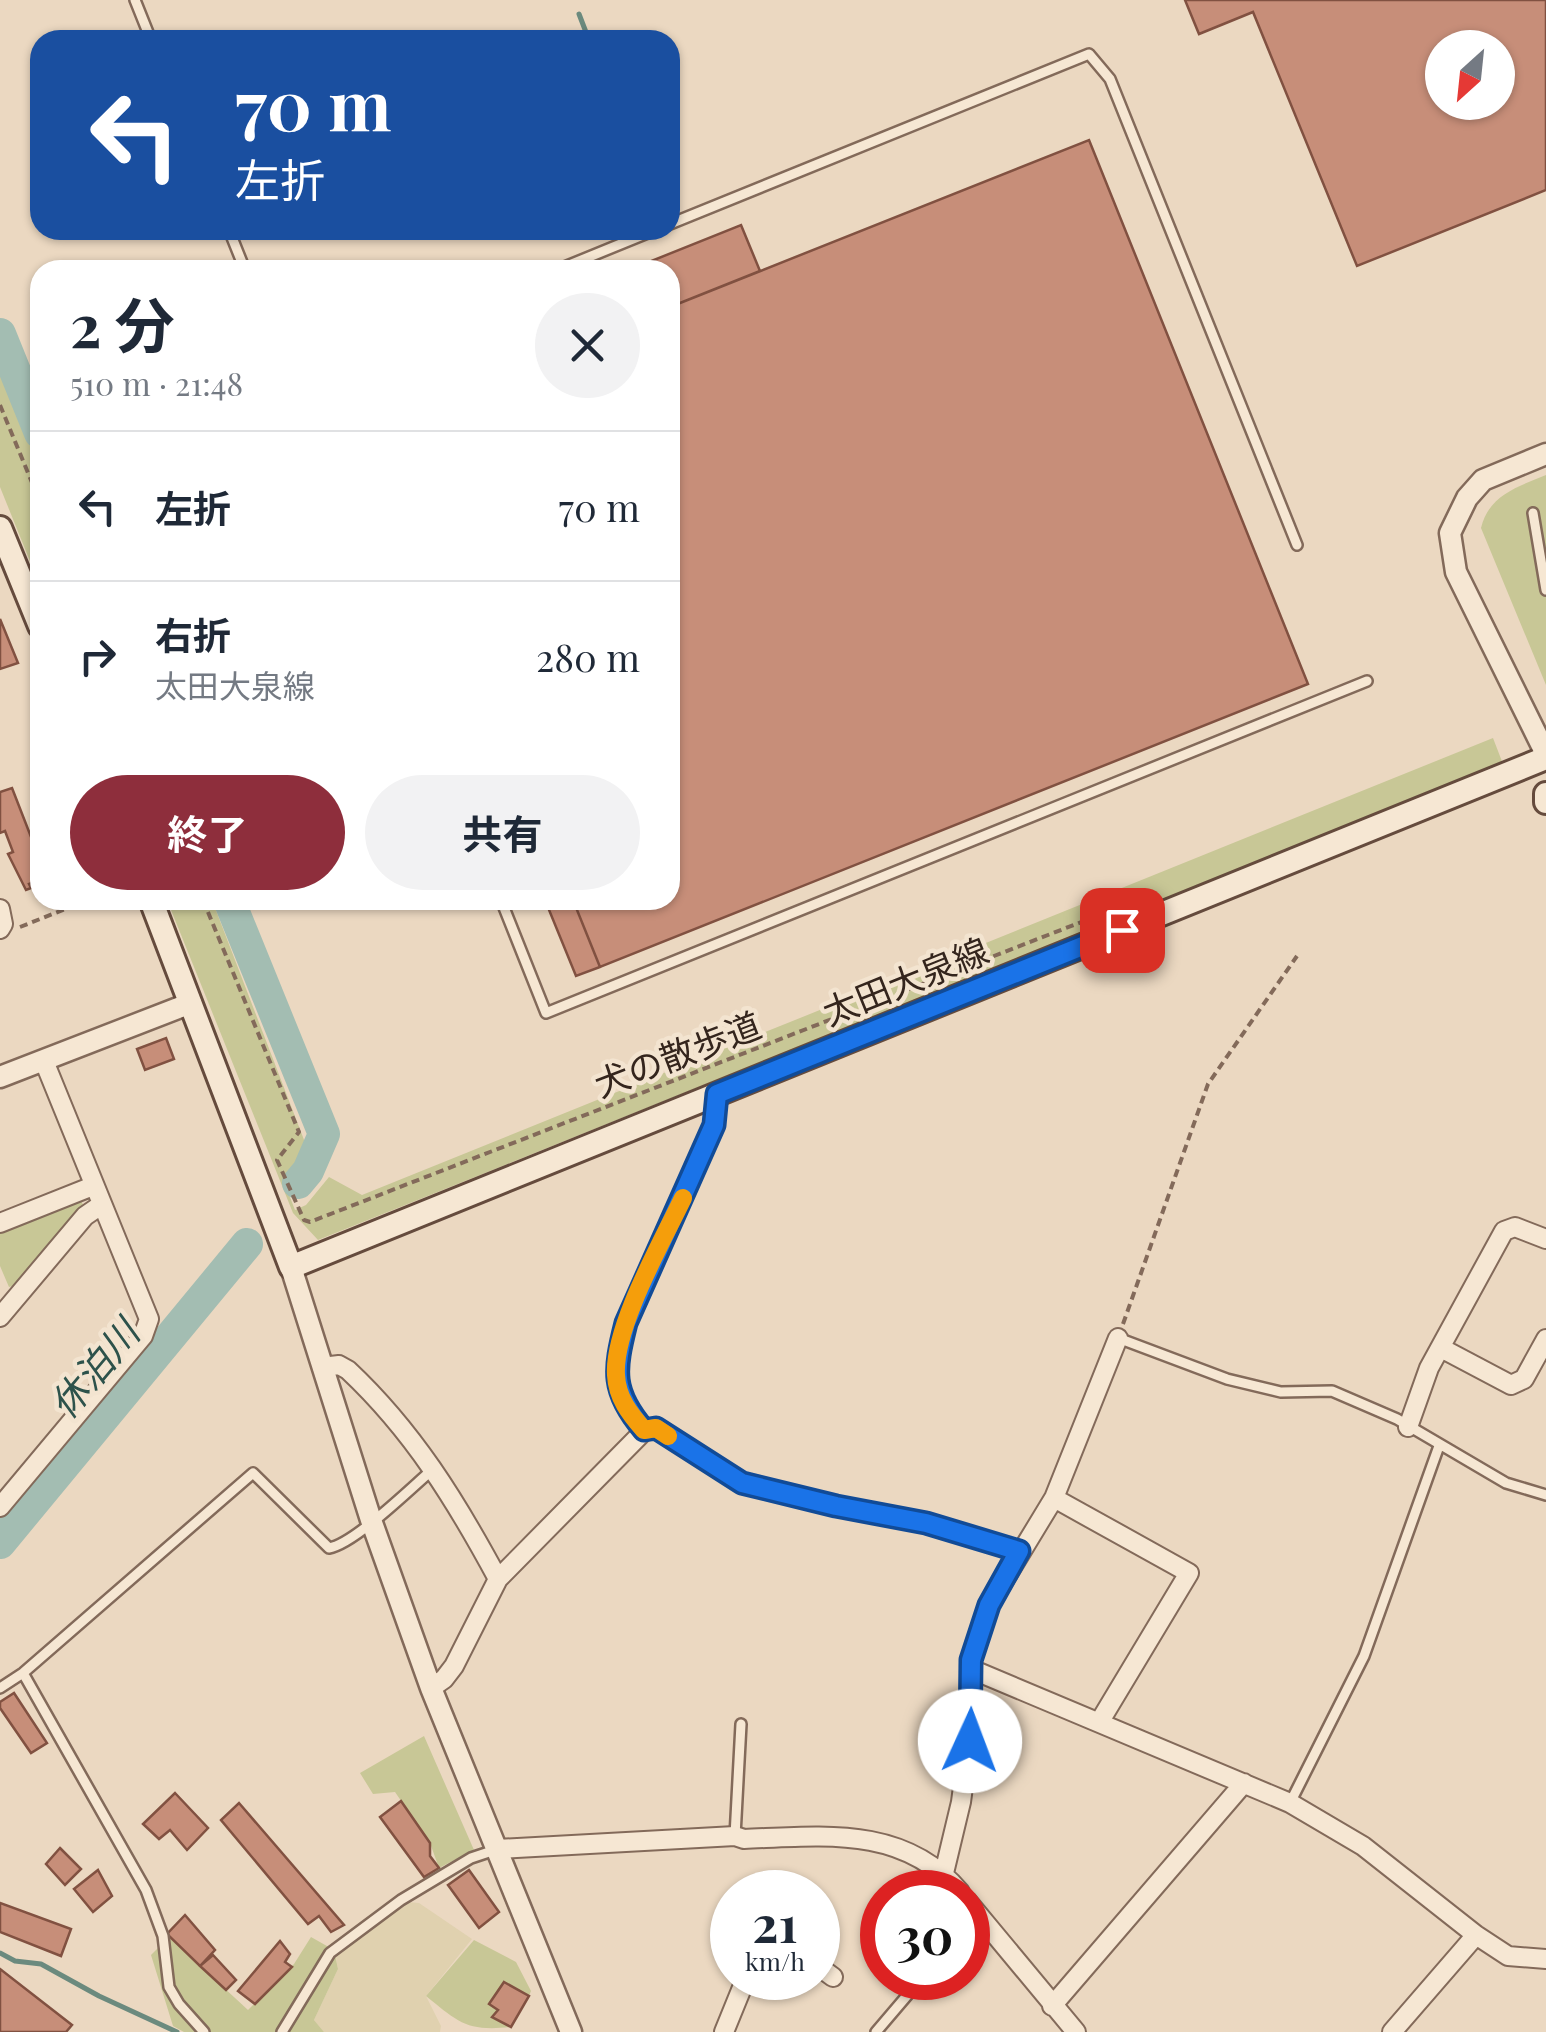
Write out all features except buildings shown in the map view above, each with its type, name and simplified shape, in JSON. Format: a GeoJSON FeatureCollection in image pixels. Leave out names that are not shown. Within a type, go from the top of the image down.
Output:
{"type":"FeatureCollection","features":[{"type":"Feature","properties":{"kind":"main road"},"geometry":{"type":"LineString","coordinates":[[0,528],[30,602]]}},
{"type":"Feature","properties":{"kind":"main road","name":"太田大泉線"},"geometry":{"type":"LineString","coordinates":[[291,1267],[1546,756]]}},
{"type":"Feature","properties":{"kind":"main road"},"geometry":{"type":"LineString","coordinates":[[155,910],[291,1267]]}},
{"type":"Feature","properties":{"kind":"street"},"geometry":{"type":"LineString","coordinates":[[1546,454],[1482,480],[1467,498],[1450,533],[1456,572],[1546,756]]}},
{"type":"Feature","properties":{"kind":"street"},"geometry":{"type":"LineString","coordinates":[[0,909],[0,928]]}},
{"type":"Feature","properties":{"kind":"street"},"geometry":{"type":"LineString","coordinates":[[0,1077],[191,1003]]}},
{"type":"Feature","properties":{"kind":"street"},"geometry":{"type":"LineString","coordinates":[[0,1507],[148,1328],[149,1319],[44,1061]]}},
{"type":"Feature","properties":{"kind":"street"},"geometry":{"type":"LineString","coordinates":[[0,1222],[93,1186]]}},
{"type":"Feature","properties":{"kind":"street"},"geometry":{"type":"LineString","coordinates":[[4,1312],[85,1216],[101,1205]]}},
{"type":"Feature","properties":{"kind":"street"},"geometry":{"type":"LineString","coordinates":[[1408,1427],[1429,1368],[1504,1231],[1515,1227],[1546,1239]]}},
{"type":"Feature","properties":{"kind":"street"},"geometry":{"type":"LineString","coordinates":[[291,1267],[371,1520],[432,1688],[571,2032]]}},
{"type":"Feature","properties":{"kind":"street"},"geometry":{"type":"LineString","coordinates":[[0,1286],[4,1312]]}},
{"type":"Feature","properties":{"kind":"street"},"geometry":{"type":"LineString","coordinates":[[945,1870],[970,1741],[971,1669],[989,1605],[1054,1498],[1118,1338]]}},
{"type":"Feature","properties":{"kind":"street"},"geometry":{"type":"LineString","coordinates":[[1440,1348],[1511,1385],[1524,1379],[1546,1339]]}},
{"type":"Feature","properties":{"kind":"street"},"geometry":{"type":"LineString","coordinates":[[322,1367],[339,1365],[348,1370],[434,1468],[498,1579]]}},
{"type":"Feature","properties":{"kind":"street"},"geometry":{"type":"LineString","coordinates":[[432,1688],[454,1666],[498,1579],[644,1430],[656,1428],[742,1483],[926,1523],[1019,1551]]}},
{"type":"Feature","properties":{"kind":"street"},"geometry":{"type":"LineString","coordinates":[[1054,1498],[1189,1573],[1100,1721]]}},
{"type":"Feature","properties":{"kind":"street"},"geometry":{"type":"LineString","coordinates":[[971,1669],[1290,1803],[1363,1846],[1508,1956],[1546,1959]]}},
{"type":"Feature","properties":{"kind":"street"},"geometry":{"type":"LineString","coordinates":[[1052,2006],[1244,1784]]}},
{"type":"Feature","properties":{"kind":"street"},"geometry":{"type":"LineString","coordinates":[[498,1849],[734,1836],[844,1835],[889,1845],[938,1870]]}},
{"type":"Feature","properties":{"kind":"street"},"geometry":{"type":"LineString","coordinates":[[990,1933],[1076,2032]]}},
{"type":"Feature","properties":{"kind":"street"},"geometry":{"type":"LineString","coordinates":[[1392,2032],[1476,1935]]}},
{"type":"Feature","properties":{"kind":"street"},"geometry":{"type":"LineString","coordinates":[[724,2032],[737,2000]]}},
{"type":"Feature","properties":{"kind":"lane"},"geometry":{"type":"LineString","coordinates":[[135,0],[148,30]]}},
{"type":"Feature","properties":{"kind":"lane"},"geometry":{"type":"LineString","coordinates":[[680,220],[1088,54],[1110,80],[1297,545]]}},
{"type":"Feature","properties":{"kind":"lane"},"geometry":{"type":"LineString","coordinates":[[582,260],[631,240]]}},
{"type":"Feature","properties":{"kind":"lane"},"geometry":{"type":"LineString","coordinates":[[1533,513],[1546,590]]}},
{"type":"Feature","properties":{"kind":"lane"},"geometry":{"type":"LineString","coordinates":[[504,910],[546,1013],[1367,680]]}},
{"type":"Feature","properties":{"kind":"lane"},"geometry":{"type":"LineString","coordinates":[[644,1430],[626,1410],[619,1393],[616,1374],[620,1349],[626,1323],[714,1125],[717,1094]]}},
{"type":"Feature","properties":{"kind":"lane"},"geometry":{"type":"LineString","coordinates":[[1118,1338],[1226,1378],[1281,1392],[1332,1391],[1408,1427],[1506,1484],[1546,1495]]}},
{"type":"Feature","properties":{"kind":"lane"},"geometry":{"type":"LineString","coordinates":[[1290,1803],[1364,1656],[1439,1446]]}},
{"type":"Feature","properties":{"kind":"lane"},"geometry":{"type":"LineString","coordinates":[[0,1688],[253,1474],[328,1548],[336,1547],[434,1468]]}},
{"type":"Feature","properties":{"kind":"lane"},"geometry":{"type":"LineString","coordinates":[[22,1673],[139,1876],[163,1936],[169,1987],[204,2032]]}},
{"type":"Feature","properties":{"kind":"lane"},"geometry":{"type":"LineString","coordinates":[[734,1836],[741,1724]]}},
{"type":"Feature","properties":{"kind":"lane"},"geometry":{"type":"LineString","coordinates":[[282,2032],[330,1953],[401,1900],[471,1858],[498,1849]]}},
{"type":"Feature","properties":{"kind":"lane"},"geometry":{"type":"LineString","coordinates":[[876,2032],[903,2000]]}},
{"type":"Feature","properties":{"kind":"path"},"geometry":{"type":"LineString","coordinates":[[0,405],[30,478]]}},
{"type":"Feature","properties":{"kind":"path"},"geometry":{"type":"LineString","coordinates":[[0,928],[20,927],[63,910]]}},
{"type":"Feature","properties":{"kind":"path","name":"犬の散歩道"},"geometry":{"type":"LineString","coordinates":[[207,910],[298,1132],[277,1160],[304,1220],[310,1222],[1102,914]]}},
{"type":"Feature","properties":{"kind":"path"},"geometry":{"type":"LineString","coordinates":[[1118,1338],[1208,1084],[1297,956]]}},
{"type":"Feature","properties":{"kind":"shaded area"},"geometry":{"type":"Polygon","coordinates":[[[0,363],[30,436],[30,561],[0,487],[0,363]]]}},
{"type":"Feature","properties":{"kind":"shaded area"},"geometry":{"type":"Polygon","coordinates":[[[1546,475],[1546,685],[1481,528],[1497,500],[1546,475]]]}},
{"type":"Feature","properties":{"kind":"shaded area"},"geometry":{"type":"Polygon","coordinates":[[[1493,738],[1503,764],[318,1240],[293,1213],[171,910],[216,910],[306,1145],[286,1187],[295,1210],[306,1205],[329,1177],[362,1195],[1493,738]]]}},
{"type":"Feature","properties":{"kind":"shaded area"},"geometry":{"type":"Polygon","coordinates":[[[81,1200],[83,1205],[19,1284],[9,1287],[0,1266],[0,1232],[81,1200]]]}},
{"type":"Feature","properties":{"kind":"shaded area"},"geometry":{"type":"Polygon","coordinates":[[[424,1736],[474,1850],[439,1868],[430,1843],[395,1792],[373,1794],[360,1773],[424,1736]]]}},
{"type":"Feature","properties":{"kind":"shaded area"},"geometry":{"type":"Polygon","coordinates":[[[408,1902],[419,1903],[472,1939],[426,1996],[441,2026],[440,2032],[324,2032],[314,2020],[338,1969],[335,1952],[408,1902]]]}},
{"type":"Feature","properties":{"kind":"shaded area"},"geometry":{"type":"Polygon","coordinates":[[[169,1937],[248,2010],[294,1964],[311,1937],[334,1950],[338,1969],[314,2020],[324,2032],[184,2032],[173,2026],[151,1955],[169,1937]]]}},
{"type":"Feature","properties":{"kind":"shaded area"},"geometry":{"type":"Polygon","coordinates":[[[474,1940],[516,1962],[531,1991],[529,1996],[504,1982],[489,2004],[498,2010],[493,2018],[511,2027],[484,2028],[464,2023],[426,1996],[474,1940]]]}},
{"type":"Feature","properties":{"kind":"waterway"},"geometry":{"type":"LineString","coordinates":[[579,14],[585,30]]}},
{"type":"Feature","properties":{"kind":"waterway"},"geometry":{"type":"LineString","coordinates":[[0,334],[30,408]]}},
{"type":"Feature","properties":{"kind":"waterway"},"geometry":{"type":"LineString","coordinates":[[233,910],[324,1134],[308,1171],[298,1183]]}},
{"type":"Feature","properties":{"kind":"waterway","name":"休泊川"},"geometry":{"type":"LineString","coordinates":[[0,1543],[247,1244]]}},
{"type":"Feature","properties":{"kind":"waterway"},"geometry":{"type":"LineString","coordinates":[[0,1953],[15,1961],[41,1964],[177,2032]]}},
{"type":"Feature","properties":{"kind":"slow traffic"},"geometry":{"type":"LineString","coordinates":[[668,1436],[656,1428],[644,1430],[626,1410],[616,1374],[626,1323],[683,1198]]}},
{"type":"Feature","properties":{"kind":"route"},"geometry":{"type":"LineString","coordinates":[[970,1741],[971,1660],[989,1605],[1019,1551],[926,1523],[768,1492],[742,1483],[656,1428],[644,1430],[626,1410],[619,1393],[616,1374],[620,1349],[626,1323],[714,1125],[717,1094],[1122,930]]}}]}
